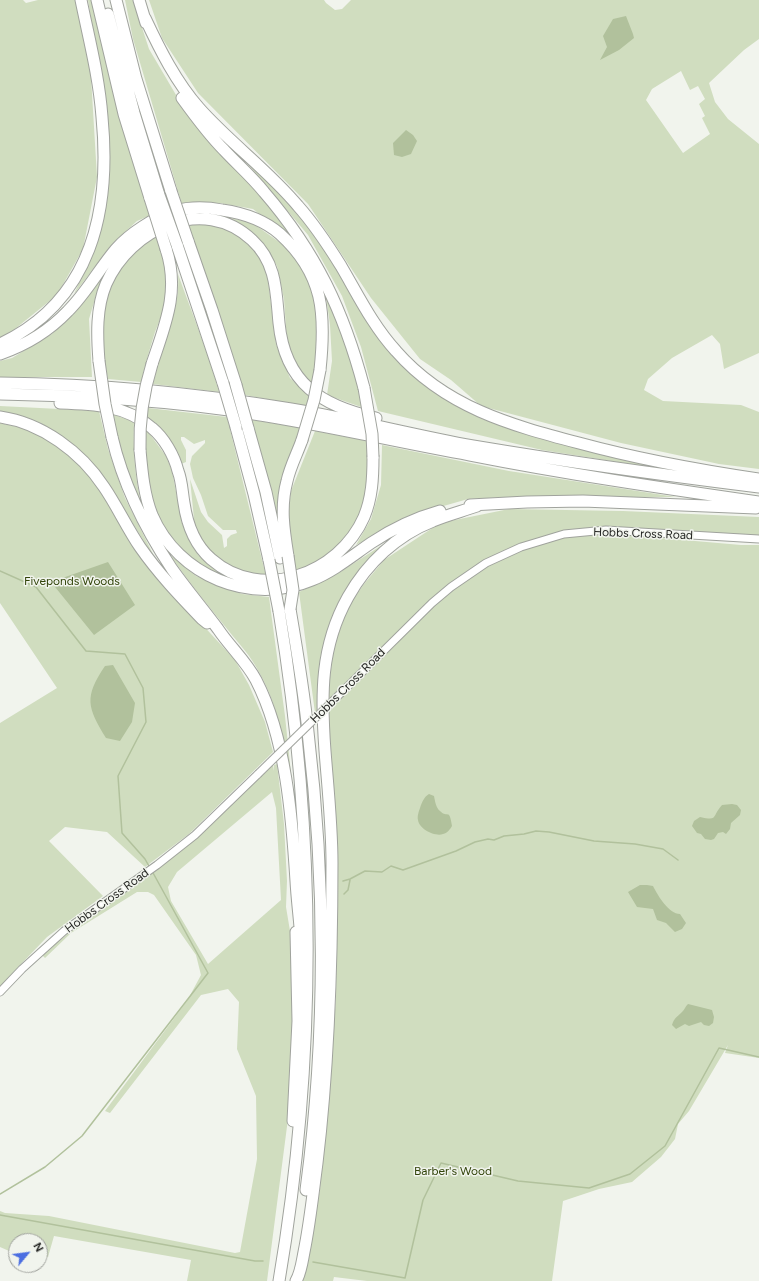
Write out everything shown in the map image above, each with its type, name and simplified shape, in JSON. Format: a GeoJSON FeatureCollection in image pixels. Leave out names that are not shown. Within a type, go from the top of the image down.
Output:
{"type":"FeatureCollection","features":[{"type":"Feature","properties":{"kind":"highway"},"geometry":{"type":"LineString","coordinates":[[0,344],[33,325],[63,296],[85,260],[96,228],[102,184],[103,128],[96,72],[81,0]]}},
{"type":"Feature","properties":{"kind":"highway"},"geometry":{"type":"LineString","coordinates":[[98,0],[124,114],[157,199]]}},
{"type":"Feature","properties":{"kind":"highway"},"geometry":{"type":"LineString","coordinates":[[105,0],[130,100],[171,247],[224,383],[256,502],[293,590],[284,610],[304,700],[313,776],[319,866],[321,972],[318,1068],[313,1128],[293,1281]]}},
{"type":"Feature","properties":{"kind":"highway"},"geometry":{"type":"LineString","coordinates":[[116,0],[140,94],[236,385],[266,492],[279,558],[302,804],[307,889],[308,977],[302,1103],[295,1180],[279,1281]]}},
{"type":"Feature","properties":{"kind":"highway"},"geometry":{"type":"LineString","coordinates":[[0,400],[90,404],[120,409],[144,422],[160,436],[169,448],[179,474],[187,518],[191,531],[203,551],[211,559],[228,571],[242,576],[262,581],[279,581],[290,579],[315,569],[336,555],[348,543],[357,530],[368,506],[372,490],[372,434],[364,388],[353,348],[337,304],[309,251],[294,228],[264,191],[207,132],[169,78],[152,42],[139,0]]}},
{"type":"Feature","properties":{"kind":"highway"},"geometry":{"type":"LineString","coordinates":[[145,18],[164,58],[190,97],[214,124],[261,167],[299,206],[325,240],[370,316],[387,341],[406,362],[429,382],[453,399],[480,413],[529,429],[587,446],[687,468],[759,479]]}},
{"type":"Feature","properties":{"kind":"highway"},"geometry":{"type":"LineString","coordinates":[[0,354],[13,350],[34,339],[57,322],[79,299],[117,248],[126,239],[162,216],[174,211],[186,209],[216,209],[243,214],[266,224],[286,240],[302,258],[314,282],[320,301],[322,328],[320,370],[314,400],[302,440],[289,474],[284,498],[279,558]]}},
{"type":"Feature","properties":{"kind":"highway"},"geometry":{"type":"LineString","coordinates":[[308,977],[302,960],[289,800],[281,757],[266,702],[246,664],[181,581],[156,543],[129,488],[118,459],[105,404],[99,361],[98,332],[100,306],[106,284],[122,258],[144,237],[174,222],[193,218],[218,221],[245,234],[258,245],[268,261],[276,284],[280,332],[284,350],[298,376],[314,393],[338,407],[356,414],[426,430],[472,446]]}},
{"type":"Feature","properties":{"kind":"highway"},"geometry":{"type":"LineString","coordinates":[[171,247],[175,268],[176,288],[174,303],[170,320],[165,329],[146,382],[142,405],[140,450],[144,486],[149,506],[155,521],[166,539],[186,561],[203,573],[233,586],[249,589],[275,590],[298,586],[336,568],[372,543],[415,519],[444,509],[462,505],[477,506],[527,502],[584,501],[759,508]]}},
{"type":"Feature","properties":{"kind":"highway"},"geometry":{"type":"LineString","coordinates":[[0,383],[114,387],[220,398],[294,410],[472,446],[627,470],[759,487]]}},
{"type":"Feature","properties":{"kind":"highway"},"geometry":{"type":"LineString","coordinates":[[0,394],[89,396],[226,410],[292,420],[470,456],[617,481],[759,502]]}},
{"type":"Feature","properties":{"kind":"highway"},"geometry":{"type":"LineString","coordinates":[[0,417],[23,423],[39,430],[60,442],[84,461],[104,486],[140,546],[160,574],[202,619],[219,631]]}},
{"type":"Feature","properties":{"kind":"highway"},"geometry":{"type":"LineString","coordinates":[[296,1281],[300,1275],[311,1211],[327,1062],[332,911],[332,859],[323,712],[324,675],[330,638],[345,603],[356,584],[370,566],[386,550],[398,540],[430,522],[477,506]]}},
{"type":"Feature","properties":{"kind":"highway"},"geometry":{"type":"LineString","coordinates":[[321,972],[327,951],[327,815],[329,808]]}},
{"type":"Feature","properties":{"kind":"highway"},"geometry":{"type":"LineString","coordinates":[[285,1249],[281,1230],[292,1130],[298,1021],[298,960],[292,870],[292,828]]}},
{"type":"Feature","properties":{"kind":"street","name":"Hobbs Cross Road"},"geometry":{"type":"LineString","coordinates":[[0,992],[22,969],[64,931],[151,870],[195,835],[424,612],[451,587],[486,563],[521,547],[564,534],[606,530],[759,539]]}},
{"type":"Feature","properties":{"kind":"green space"},"geometry":{"type":"Polygon","coordinates":[[[0,0],[23,0],[26,3],[38,0],[77,0],[91,77],[97,177],[83,249],[57,295],[5,337],[0,338],[0,0]]]}},
{"type":"Feature","properties":{"kind":"green space"},"geometry":{"type":"Polygon","coordinates":[[[88,0],[94,0],[151,215],[137,221],[114,242],[74,294],[94,250],[103,215],[94,37],[88,0]]]}},
{"type":"Feature","properties":{"kind":"green space"},"geometry":{"type":"Polygon","coordinates":[[[125,0],[133,0],[149,49],[179,100],[244,174],[299,245],[253,209],[220,203],[196,203],[182,205],[133,39],[125,0]]]}},
{"type":"Feature","properties":{"kind":"green space"},"geometry":{"type":"Polygon","coordinates":[[[149,0],[324,0],[335,10],[342,9],[351,0],[759,0],[759,39],[744,50],[709,83],[715,102],[728,119],[759,144],[759,353],[724,369],[720,344],[712,335],[672,358],[648,379],[644,390],[663,401],[741,405],[759,412],[759,469],[719,464],[621,443],[481,406],[451,380],[420,359],[371,298],[308,204],[198,93],[162,38],[149,0]],[[681,71],[652,89],[646,100],[683,153],[710,134],[702,118],[705,116],[699,104],[705,99],[698,86],[690,90],[681,71]]]}},
{"type":"Feature","properties":{"kind":"green space"},"geometry":{"type":"Polygon","coordinates":[[[230,143],[280,192],[307,226],[335,265],[372,328],[401,365],[439,395],[482,419],[573,447],[662,469],[542,450],[378,411],[361,347],[342,296],[308,235],[230,143]]]}},
{"type":"Feature","properties":{"kind":"green space"},"geometry":{"type":"Polygon","coordinates":[[[205,214],[251,222],[282,244],[301,265],[316,292],[318,325],[314,386],[298,367],[287,342],[284,299],[277,266],[264,244],[243,231],[205,214]]]}},
{"type":"Feature","properties":{"kind":"green space"},"geometry":{"type":"Polygon","coordinates":[[[188,224],[213,225],[235,233],[260,255],[267,272],[276,344],[290,378],[312,398],[309,407],[245,395],[188,224]]]}},
{"type":"Feature","properties":{"kind":"green space"},"geometry":{"type":"Polygon","coordinates":[[[158,235],[166,268],[167,285],[163,310],[153,338],[141,382],[108,379],[103,352],[103,306],[115,273],[135,249],[158,235]]]}},
{"type":"Feature","properties":{"kind":"green space"},"geometry":{"type":"Polygon","coordinates":[[[178,274],[205,347],[219,392],[153,384],[176,304],[178,274]]]}},
{"type":"Feature","properties":{"kind":"green space"},"geometry":{"type":"Polygon","coordinates":[[[102,276],[89,319],[92,377],[0,377],[0,361],[12,358],[52,334],[85,299],[102,276]]]}},
{"type":"Feature","properties":{"kind":"green space"},"geometry":{"type":"Polygon","coordinates":[[[325,289],[345,336],[364,408],[327,395],[332,361],[330,325],[325,289]]]}},
{"type":"Feature","properties":{"kind":"green space"},"geometry":{"type":"Polygon","coordinates":[[[0,406],[99,411],[108,449],[125,498],[157,562],[108,484],[78,450],[41,423],[0,412],[0,406]]]}},
{"type":"Feature","properties":{"kind":"green space"},"geometry":{"type":"Polygon","coordinates":[[[148,408],[227,417],[266,576],[231,569],[206,548],[195,529],[190,479],[201,512],[208,522],[222,535],[224,548],[227,546],[227,539],[231,535],[237,533],[236,530],[223,530],[208,516],[193,478],[190,464],[192,456],[205,443],[205,440],[194,444],[184,437],[181,437],[186,450],[186,462],[181,464],[147,416],[148,408]]]}},
{"type":"Feature","properties":{"kind":"green space"},"geometry":{"type":"Polygon","coordinates":[[[112,414],[134,422],[135,463],[141,504],[125,464],[112,414]]]}},
{"type":"Feature","properties":{"kind":"green space"},"geometry":{"type":"Polygon","coordinates":[[[252,420],[302,428],[278,513],[276,513],[252,420]]]}},
{"type":"Feature","properties":{"kind":"green space","name":"Fiveponds Woods"},"geometry":{"type":"Polygon","coordinates":[[[0,423],[22,428],[55,443],[78,460],[175,595],[235,660],[249,685],[265,722],[273,752],[189,834],[145,867],[107,832],[65,827],[49,841],[103,896],[47,937],[0,986],[0,723],[57,688],[0,603],[0,423]]]}},
{"type":"Feature","properties":{"kind":"green space"},"geometry":{"type":"Polygon","coordinates":[[[146,429],[166,456],[172,471],[182,523],[191,544],[198,555],[216,571],[238,581],[214,575],[187,556],[161,524],[149,490],[145,456],[146,429]]]}},
{"type":"Feature","properties":{"kind":"green space"},"geometry":{"type":"Polygon","coordinates":[[[315,431],[368,441],[369,471],[363,509],[348,538],[325,557],[307,568],[296,572],[288,515],[291,491],[315,431]]]}},
{"type":"Feature","properties":{"kind":"green space"},"geometry":{"type":"Polygon","coordinates":[[[382,445],[509,471],[676,497],[508,497],[468,499],[426,511],[402,521],[356,545],[371,519],[381,485],[382,445]]]}},
{"type":"Feature","properties":{"kind":"green space","name":"Barber's Wood"},"geometry":{"type":"Polygon","coordinates":[[[509,509],[623,511],[759,517],[759,536],[698,533],[638,536],[741,545],[759,545],[759,1058],[725,1053],[728,1045],[689,1111],[678,1124],[675,1139],[661,1157],[632,1182],[599,1189],[563,1201],[552,1281],[367,1281],[334,1277],[333,1281],[302,1281],[320,1189],[336,998],[337,897],[329,723],[329,685],[334,646],[349,605],[384,560],[440,523],[509,509]]]}},
{"type":"Feature","properties":{"kind":"green space"},"geometry":{"type":"Polygon","coordinates":[[[382,545],[352,582],[331,624],[321,653],[319,709],[315,713],[299,592],[342,571],[382,545]]]}},
{"type":"Feature","properties":{"kind":"green space"},"geometry":{"type":"Polygon","coordinates":[[[170,555],[196,576],[242,594],[269,597],[285,716],[293,792],[277,715],[266,686],[256,666],[249,655],[198,593],[170,555]]]}},
{"type":"Feature","properties":{"kind":"green space"},"geometry":{"type":"Polygon","coordinates":[[[277,764],[284,824],[287,881],[286,907],[290,931],[293,1014],[289,1111],[267,1281],[187,1281],[191,1260],[54,1236],[48,1257],[48,1233],[8,1233],[8,1250],[0,1247],[0,1211],[5,1213],[49,1216],[235,1253],[240,1252],[257,1159],[256,1096],[237,1049],[239,1002],[228,989],[201,995],[110,1113],[105,1111],[187,1001],[201,975],[196,955],[154,895],[148,892],[137,892],[71,933],[45,958],[41,954],[198,836],[273,765],[273,771],[274,765],[277,764]],[[272,792],[177,872],[168,887],[171,901],[208,964],[281,900],[276,808],[272,792]]]}},
{"type":"Feature","properties":{"kind":"shaded area"},"geometry":{"type":"Polygon","coordinates":[[[626,16],[634,38],[619,50],[600,60],[607,47],[603,36],[613,19],[626,16]]]}},
{"type":"Feature","properties":{"kind":"shaded area"},"geometry":{"type":"Polygon","coordinates":[[[406,130],[413,135],[417,141],[411,154],[402,157],[394,155],[393,143],[406,130]]]}},
{"type":"Feature","properties":{"kind":"shaded area"},"geometry":{"type":"Polygon","coordinates":[[[108,562],[135,605],[94,635],[51,582],[108,562]]]}},
{"type":"Feature","properties":{"kind":"shaded area"},"geometry":{"type":"Polygon","coordinates":[[[113,665],[135,703],[132,722],[120,741],[106,738],[95,718],[90,702],[91,694],[98,677],[105,666],[113,665]]]}},
{"type":"Feature","properties":{"kind":"shaded area"},"geometry":{"type":"Polygon","coordinates":[[[429,794],[434,796],[439,810],[450,817],[452,826],[449,831],[440,835],[428,832],[421,826],[418,820],[423,800],[429,794]]]}},
{"type":"Feature","properties":{"kind":"shaded area"},"geometry":{"type":"Polygon","coordinates":[[[722,805],[737,805],[741,810],[740,815],[731,823],[730,829],[726,834],[723,832],[718,833],[714,839],[705,839],[701,834],[697,833],[692,826],[694,821],[700,817],[712,818],[722,805]]]}},
{"type":"Feature","properties":{"kind":"shaded area"},"geometry":{"type":"Polygon","coordinates":[[[640,885],[653,886],[668,908],[680,914],[686,923],[682,929],[675,932],[666,923],[657,920],[653,909],[637,907],[628,892],[640,885]]]}},
{"type":"Feature","properties":{"kind":"shaded area"},"geometry":{"type":"Polygon","coordinates":[[[688,1004],[712,1010],[714,1017],[713,1023],[709,1026],[704,1025],[701,1022],[689,1026],[685,1024],[676,1029],[672,1025],[688,1004]]]}},
{"type":"Feature","properties":{"kind":"waterway"},"geometry":{"type":"LineString","coordinates":[[0,571],[36,587],[86,651],[125,654],[143,688],[146,722],[118,776],[122,833],[145,859],[150,868]]}},
{"type":"Feature","properties":{"kind":"waterway"},"geometry":{"type":"LineString","coordinates":[[343,881],[365,871],[382,872],[391,866],[403,870],[456,851],[475,842],[488,839],[494,840],[504,836],[536,831],[549,832],[594,841],[635,844],[663,849],[678,860]]}},
{"type":"Feature","properties":{"kind":"waterway"},"geometry":{"type":"LineString","coordinates":[[0,1194],[45,1167],[82,1136],[208,973],[152,871]]}},
{"type":"Feature","properties":{"kind":"waterway"},"geometry":{"type":"LineString","coordinates":[[344,894],[348,890],[350,880]]}},
{"type":"Feature","properties":{"kind":"waterway"},"geometry":{"type":"LineString","coordinates":[[313,1262],[405,1278],[423,1200],[441,1163],[518,1181],[589,1188],[630,1174],[665,1146],[719,1048],[759,1057]]}},
{"type":"Feature","properties":{"kind":"waterway"},"geometry":{"type":"LineString","coordinates":[[0,1215],[255,1261],[263,1261]]}}]}
